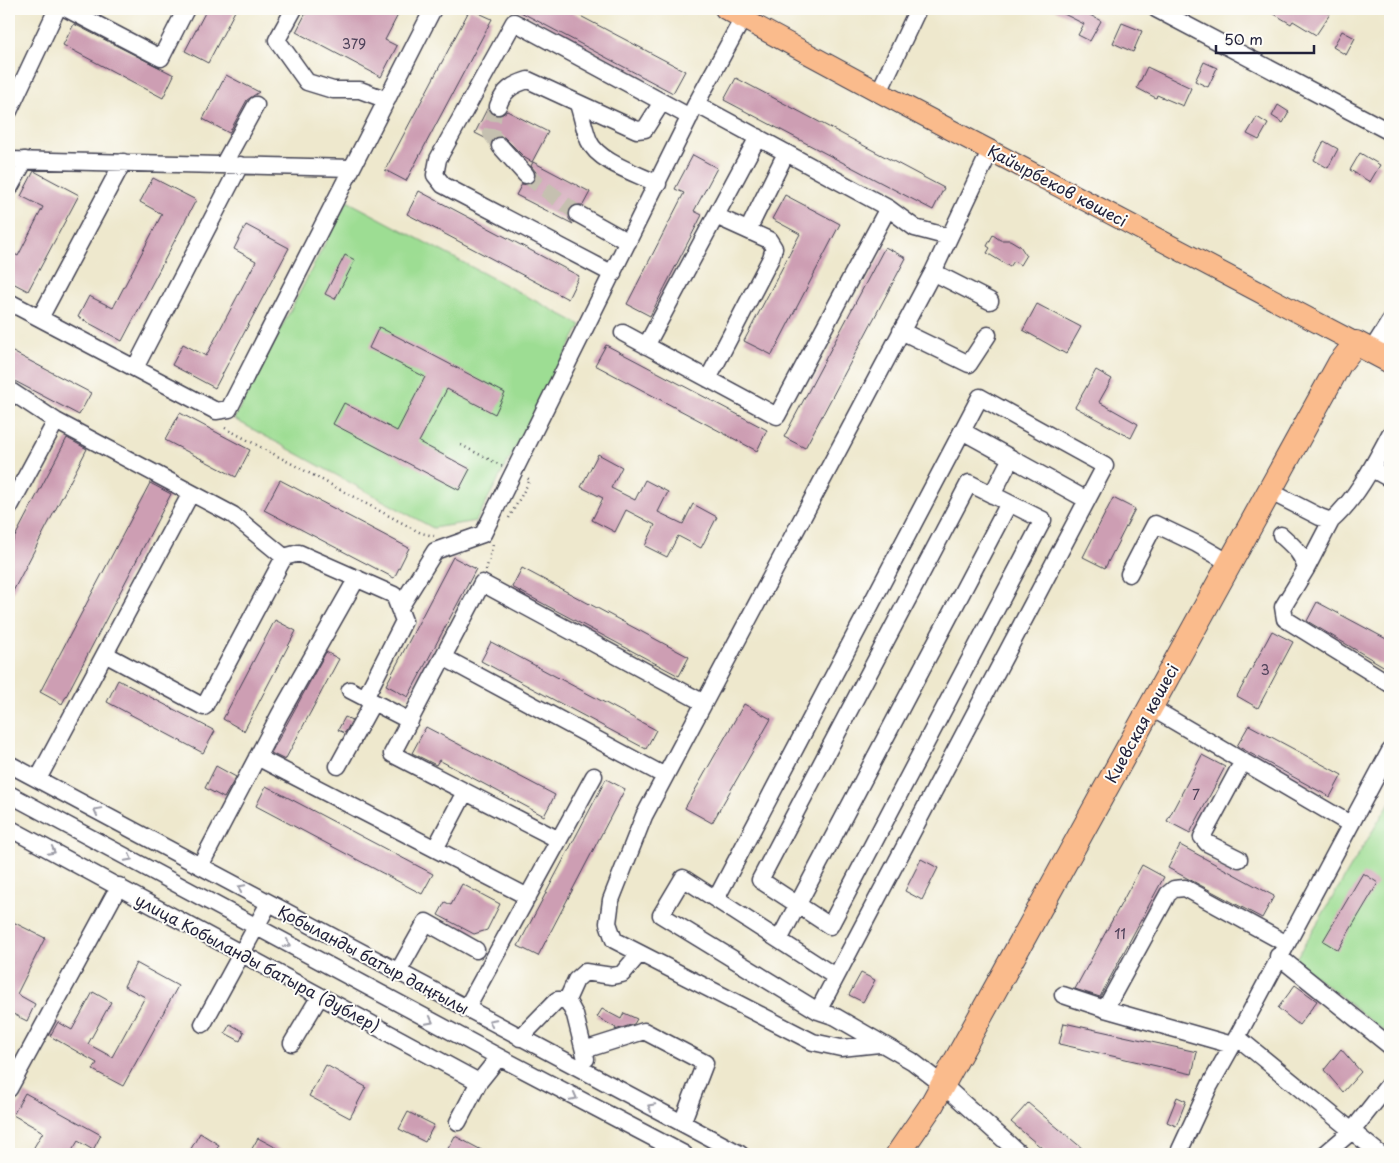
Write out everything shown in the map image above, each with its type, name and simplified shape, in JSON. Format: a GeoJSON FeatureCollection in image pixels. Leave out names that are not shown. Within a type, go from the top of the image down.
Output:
{"type":"FeatureCollection","features":[{"type":"Feature","properties":{"kind":"highway","name":"Киевская көшесі"},"geometry":{"type":"LineString","coordinates":[[932,1106],[1228,562],[1340,363],[1373,352]]}},
{"type":"Feature","properties":{"kind":"highway"},"geometry":{"type":"LineString","coordinates":[[898,1154],[932,1106]]}},
{"type":"Feature","properties":{"kind":"highway"},"geometry":{"type":"LineString","coordinates":[[912,1154],[932,1106]]}},
{"type":"Feature","properties":{"kind":"main road","name":"Қайырбеков көшесі"},"geometry":{"type":"LineString","coordinates":[[734,13],[879,92],[1373,352]]}},
{"type":"Feature","properties":{"kind":"street"},"geometry":{"type":"LineString","coordinates":[[11,101],[57,9]]}},
{"type":"Feature","properties":{"kind":"street"},"geometry":{"type":"LineString","coordinates":[[67,9],[161,58],[186,9]]}},
{"type":"Feature","properties":{"kind":"street"},"geometry":{"type":"LineString","coordinates":[[294,9],[277,40],[307,82],[333,90],[360,90],[387,100]]}},
{"type":"Feature","properties":{"kind":"street"},"geometry":{"type":"LineString","coordinates":[[9,302],[216,411],[229,409],[433,9]]}},
{"type":"Feature","properties":{"kind":"street"},"geometry":{"type":"LineString","coordinates":[[879,92],[918,9]]}},
{"type":"Feature","properties":{"kind":"street"},"geometry":{"type":"LineString","coordinates":[[1156,9],[1390,132]]}},
{"type":"Feature","properties":{"kind":"street"},"geometry":{"type":"LineString","coordinates":[[400,609],[435,551],[483,534],[658,184],[693,111],[734,13]]}},
{"type":"Feature","properties":{"kind":"street"},"geometry":{"type":"LineString","coordinates":[[612,274],[444,185],[435,175],[438,159],[514,22],[662,102],[693,111],[758,137],[888,208],[915,228],[949,237]]}},
{"type":"Feature","properties":{"kind":"street"},"geometry":{"type":"LineString","coordinates":[[498,106],[503,93],[513,84],[528,80],[637,130],[645,129],[662,102]]}},
{"type":"Feature","properties":{"kind":"street"},"geometry":{"type":"LineString","coordinates":[[578,104],[590,142],[595,150],[603,157],[658,184]]}},
{"type":"Feature","properties":{"kind":"street"},"geometry":{"type":"LineString","coordinates":[[223,165],[256,105]]}},
{"type":"Feature","properties":{"kind":"street"},"geometry":{"type":"LineString","coordinates":[[646,346],[758,137]]}},
{"type":"Feature","properties":{"kind":"street"},"geometry":{"type":"LineString","coordinates":[[500,146],[526,175]]}},
{"type":"Feature","properties":{"kind":"street"},"geometry":{"type":"LineString","coordinates":[[879,1044],[841,1048],[813,1042],[614,940],[608,923],[611,900],[641,824],[900,331],[933,272],[991,150]]}},
{"type":"Feature","properties":{"kind":"street"},"geometry":{"type":"LineString","coordinates":[[748,230],[786,153]]}},
{"type":"Feature","properties":{"kind":"street"},"geometry":{"type":"LineString","coordinates":[[9,189],[17,160],[352,168]]}},
{"type":"Feature","properties":{"kind":"street"},"geometry":{"type":"LineString","coordinates":[[40,318],[123,162]]}},
{"type":"Feature","properties":{"kind":"street"},"geometry":{"type":"LineString","coordinates":[[134,368],[240,165]]}},
{"type":"Feature","properties":{"kind":"street"},"geometry":{"type":"LineString","coordinates":[[623,333],[777,416],[888,208]]}},
{"type":"Feature","properties":{"kind":"street"},"geometry":{"type":"LineString","coordinates":[[578,214],[628,242]]}},
{"type":"Feature","properties":{"kind":"street"},"geometry":{"type":"LineString","coordinates":[[708,379],[771,258],[774,248],[769,240],[716,216]]}},
{"type":"Feature","properties":{"kind":"street"},"geometry":{"type":"LineString","coordinates":[[933,272],[990,301]]}},
{"type":"Feature","properties":{"kind":"street"},"geometry":{"type":"LineString","coordinates":[[1373,352],[1390,321]]}},
{"type":"Feature","properties":{"kind":"street"},"geometry":{"type":"LineString","coordinates":[[900,331],[969,364],[988,335]]}},
{"type":"Feature","properties":{"kind":"street"},"geometry":{"type":"LineString","coordinates":[[9,390],[56,422],[234,514],[284,557]]}},
{"type":"Feature","properties":{"kind":"street"},"geometry":{"type":"LineString","coordinates":[[716,899],[980,397],[1105,466],[818,1011]]}},
{"type":"Feature","properties":{"kind":"street"},"geometry":{"type":"LineString","coordinates":[[9,508],[56,422]]}},
{"type":"Feature","properties":{"kind":"street"},"geometry":{"type":"LineString","coordinates":[[962,431],[1087,500]]}},
{"type":"Feature","properties":{"kind":"street"},"geometry":{"type":"LineString","coordinates":[[1390,434],[1372,469],[1340,512],[1331,520],[1306,569],[1283,607],[1285,619],[1390,684]]}},
{"type":"Feature","properties":{"kind":"street"},"geometry":{"type":"LineString","coordinates":[[992,495],[1011,458]]}},
{"type":"Feature","properties":{"kind":"street"},"geometry":{"type":"LineString","coordinates":[[1372,469],[1390,479]]}},
{"type":"Feature","properties":{"kind":"street"},"geometry":{"type":"LineString","coordinates":[[969,484],[1009,503],[1044,520],[830,926],[760,880],[969,484]]}},
{"type":"Feature","properties":{"kind":"street"},"geometry":{"type":"LineString","coordinates":[[1268,491],[1320,518],[1331,520]]}},
{"type":"Feature","properties":{"kind":"street"},"geometry":{"type":"LineString","coordinates":[[38,779],[191,493]]}},
{"type":"Feature","properties":{"kind":"street"},"geometry":{"type":"LineString","coordinates":[[779,940],[1009,503]]}},
{"type":"Feature","properties":{"kind":"street"},"geometry":{"type":"LineString","coordinates":[[1128,574],[1155,524],[1197,544],[1228,562]]}},
{"type":"Feature","properties":{"kind":"street"},"geometry":{"type":"LineString","coordinates":[[1281,535],[1303,557],[1306,569]]}},
{"type":"Feature","properties":{"kind":"street"},"geometry":{"type":"LineString","coordinates":[[105,654],[204,707],[284,557],[300,553],[394,595],[404,621],[338,766]]}},
{"type":"Feature","properties":{"kind":"street"},"geometry":{"type":"LineString","coordinates":[[200,866],[257,757],[357,578]]}},
{"type":"Feature","properties":{"kind":"street"},"geometry":{"type":"LineString","coordinates":[[559,840],[392,754],[482,584],[704,703]]}},
{"type":"Feature","properties":{"kind":"street"},"geometry":{"type":"LineString","coordinates":[[443,657],[665,776]]}},
{"type":"Feature","properties":{"kind":"street"},"geometry":{"type":"LineString","coordinates":[[350,690],[410,721]]}},
{"type":"Feature","properties":{"kind":"street"},"geometry":{"type":"LineString","coordinates":[[1150,707],[1350,824]]}},
{"type":"Feature","properties":{"kind":"street"},"geometry":{"type":"LineString","coordinates":[[1178,1154],[1210,1085],[1390,751]]}},
{"type":"Feature","properties":{"kind":"street"},"geometry":{"type":"LineString","coordinates":[[257,757],[528,896]]}},
{"type":"Feature","properties":{"kind":"street"},"geometry":{"type":"LineString","coordinates":[[1239,859],[1207,843],[1202,837],[1243,761]]}},
{"type":"Feature","properties":{"kind":"street","name":"Қобыланды батыр даңғылы"},"geometry":{"type":"LineString","coordinates":[[9,764],[740,1154]]}},
{"type":"Feature","properties":{"kind":"street"},"geometry":{"type":"LineString","coordinates":[[466,1009],[594,776]]}},
{"type":"Feature","properties":{"kind":"street"},"geometry":{"type":"LineString","coordinates":[[435,849],[465,792]]}},
{"type":"Feature","properties":{"kind":"street","name":"Қобыланды батыр даңғылы"},"geometry":{"type":"LineString","coordinates":[[9,794],[684,1154]]}},
{"type":"Feature","properties":{"kind":"street","name":"улица Кобыланды батыра (дублер)"},"geometry":{"type":"LineString","coordinates":[[9,828],[479,1082]]}},
{"type":"Feature","properties":{"kind":"street"},"geometry":{"type":"LineString","coordinates":[[836,977],[683,878],[661,915],[818,1011],[836,1017],[879,1044],[912,1061],[943,1085],[1020,1154]]}},
{"type":"Feature","properties":{"kind":"street"},"geometry":{"type":"LineString","coordinates":[[10,1086],[118,886]]}},
{"type":"Feature","properties":{"kind":"street"},"geometry":{"type":"LineString","coordinates":[[1105,1009],[1168,894],[1174,889],[1185,888],[1282,949],[1390,1046]]}},
{"type":"Feature","properties":{"kind":"street"},"geometry":{"type":"LineString","coordinates":[[203,1024],[269,903]]}},
{"type":"Feature","properties":{"kind":"street"},"geometry":{"type":"LineString","coordinates":[[398,972],[426,922],[476,950]]}},
{"type":"Feature","properties":{"kind":"street"},"geometry":{"type":"LineString","coordinates":[[567,1000],[576,980],[585,972],[612,976],[622,974],[639,954]]}},
{"type":"Feature","properties":{"kind":"street"},"geometry":{"type":"LineString","coordinates":[[1063,995],[1105,1009],[1234,1041],[1380,1154]]}},
{"type":"Feature","properties":{"kind":"street"},"geometry":{"type":"LineString","coordinates":[[292,1043],[320,996]]}},
{"type":"Feature","properties":{"kind":"street"},"geometry":{"type":"LineString","coordinates":[[520,1038],[558,1000],[567,1000]]}},
{"type":"Feature","properties":{"kind":"street"},"geometry":{"type":"LineString","coordinates":[[567,1000],[575,1014],[589,1074]]}},
{"type":"Feature","properties":{"kind":"street"},"geometry":{"type":"LineString","coordinates":[[584,1050],[602,1046],[644,1031],[705,1064],[682,1123]]}},
{"type":"Feature","properties":{"kind":"street"},"geometry":{"type":"LineString","coordinates":[[458,1122],[479,1082],[499,1057]]}},
{"type":"Feature","properties":{"kind":"street"},"geometry":{"type":"LineString","coordinates":[[1325,1154],[1352,1131],[1390,1083]]}},
{"type":"Feature","properties":{"kind":"path"},"geometry":{"type":"LineString","coordinates":[[225,428],[421,533],[492,546]]}},
{"type":"Feature","properties":{"kind":"green space"},"geometry":{"type":"Polygon","coordinates":[[[347,201],[581,325],[476,521],[433,528],[234,419],[347,201]]]}},
{"type":"Feature","properties":{"kind":"green space"},"geometry":{"type":"Polygon","coordinates":[[[1390,802],[1390,1036],[1295,960],[1390,802]]]}},
{"type":"Feature","properties":{"kind":"building"},"geometry":{"type":"Polygon","coordinates":[[[207,9],[236,9],[208,63],[185,51],[207,9]]]}},
{"type":"Feature","properties":{"kind":"building"},"geometry":{"type":"Polygon","coordinates":[[[308,9],[401,9],[385,40],[397,46],[381,77],[296,32],[308,9]]]}},
{"type":"Feature","properties":{"kind":"building"},"geometry":{"type":"Polygon","coordinates":[[[470,9],[492,19],[406,181],[385,170],[470,9]]]}},
{"type":"Feature","properties":{"kind":"building"},"geometry":{"type":"Polygon","coordinates":[[[515,9],[567,9],[685,71],[673,93],[515,9]]]}},
{"type":"Feature","properties":{"kind":"building"},"geometry":{"type":"Polygon","coordinates":[[[1054,9],[1079,9],[1101,21],[1090,41],[1078,35],[1084,24],[1054,9]]]}},
{"type":"Feature","properties":{"kind":"building"},"geometry":{"type":"Polygon","coordinates":[[[1266,9],[1322,9],[1330,14],[1316,35],[1293,21],[1291,24],[1266,9]]]}},
{"type":"Feature","properties":{"kind":"building"},"geometry":{"type":"Polygon","coordinates":[[[1122,23],[1142,31],[1133,52],[1113,43],[1122,23]]]}},
{"type":"Feature","properties":{"kind":"building"},"geometry":{"type":"Polygon","coordinates":[[[74,24],[174,75],[163,98],[63,45],[74,24]]]}},
{"type":"Feature","properties":{"kind":"building"},"geometry":{"type":"Polygon","coordinates":[[[1342,31],[1355,38],[1346,55],[1333,47],[1342,31]]]}},
{"type":"Feature","properties":{"kind":"building"},"geometry":{"type":"Polygon","coordinates":[[[1204,62],[1217,68],[1208,87],[1195,81],[1204,62]]]}},
{"type":"Feature","properties":{"kind":"building"},"geometry":{"type":"Polygon","coordinates":[[[1147,67],[1191,88],[1183,106],[1157,95],[1156,98],[1137,88],[1147,67]]]}},
{"type":"Feature","properties":{"kind":"building"},"geometry":{"type":"Polygon","coordinates":[[[226,75],[259,92],[247,100],[229,133],[203,119],[226,75]]]}},
{"type":"Feature","properties":{"kind":"building"},"geometry":{"type":"Polygon","coordinates":[[[736,78],[944,188],[933,210],[724,100],[736,78]]]}},
{"type":"Feature","properties":{"kind":"building"},"geometry":{"type":"Polygon","coordinates":[[[1278,105],[1289,112],[1283,123],[1272,116],[1278,105]]]}},
{"type":"Feature","properties":{"kind":"building"},"geometry":{"type":"Polygon","coordinates":[[[488,107],[495,115],[500,116],[507,111],[548,132],[532,162],[525,158],[504,137],[497,136],[491,141],[475,133],[488,107]]]}},
{"type":"Feature","properties":{"kind":"building"},"geometry":{"type":"Polygon","coordinates":[[[1257,117],[1268,124],[1259,140],[1247,134],[1257,117]]]}},
{"type":"Feature","properties":{"kind":"building"},"geometry":{"type":"Polygon","coordinates":[[[1324,141],[1338,149],[1328,168],[1314,160],[1324,141]]]}},
{"type":"Feature","properties":{"kind":"building"},"geometry":{"type":"Polygon","coordinates":[[[1360,153],[1380,165],[1370,182],[1350,170],[1360,153]]]}},
{"type":"Feature","properties":{"kind":"building"},"geometry":{"type":"Polygon","coordinates":[[[693,155],[717,168],[694,211],[702,215],[650,316],[627,304],[684,193],[675,189],[693,155]]]}},
{"type":"Feature","properties":{"kind":"building"},"geometry":{"type":"Polygon","coordinates":[[[533,162],[590,192],[583,205],[573,205],[569,210],[569,219],[573,224],[516,195],[522,184],[529,185],[535,179],[536,172],[531,166],[533,162]]]}},
{"type":"Feature","properties":{"kind":"building"},"geometry":{"type":"Polygon","coordinates":[[[34,171],[79,195],[28,291],[9,281],[9,251],[18,256],[43,207],[21,196],[34,171]]]}},
{"type":"Feature","properties":{"kind":"building"},"geometry":{"type":"Polygon","coordinates":[[[153,178],[196,200],[122,341],[78,317],[89,296],[113,308],[162,214],[140,202],[153,178]]]}},
{"type":"Feature","properties":{"kind":"building"},"geometry":{"type":"Polygon","coordinates":[[[419,191],[579,276],[568,299],[407,214],[419,191]]]}},
{"type":"Feature","properties":{"kind":"building"},"geometry":{"type":"Polygon","coordinates":[[[785,195],[840,224],[772,355],[744,341],[800,234],[772,219],[785,195]]]}},
{"type":"Feature","properties":{"kind":"building"},"geometry":{"type":"Polygon","coordinates":[[[246,225],[289,248],[215,388],[172,365],[183,344],[206,356],[256,261],[234,249],[246,225]]]}},
{"type":"Feature","properties":{"kind":"building"},"geometry":{"type":"Polygon","coordinates":[[[993,235],[1000,240],[1010,240],[1020,246],[1026,255],[1020,265],[1014,261],[1010,267],[987,253],[990,248],[987,246],[993,235]]]}},
{"type":"Feature","properties":{"kind":"building"},"geometry":{"type":"Polygon","coordinates":[[[885,247],[906,258],[805,448],[784,437],[885,247]]]}},
{"type":"Feature","properties":{"kind":"building"},"geometry":{"type":"Polygon","coordinates":[[[345,255],[355,260],[335,299],[325,294],[345,255]]]}},
{"type":"Feature","properties":{"kind":"building"},"geometry":{"type":"Polygon","coordinates":[[[1037,304],[1081,327],[1066,354],[1023,330],[1037,304]]]}},
{"type":"Feature","properties":{"kind":"building"},"geometry":{"type":"Polygon","coordinates":[[[379,327],[505,393],[495,414],[447,389],[419,442],[470,469],[459,490],[333,424],[344,403],[397,431],[425,377],[369,348],[379,327]]]}},
{"type":"Feature","properties":{"kind":"building"},"geometry":{"type":"Polygon","coordinates":[[[606,345],[767,430],[757,451],[595,365],[606,345]]]}},
{"type":"Feature","properties":{"kind":"building"},"geometry":{"type":"Polygon","coordinates":[[[9,350],[91,393],[79,415],[9,378],[9,350]]]}},
{"type":"Feature","properties":{"kind":"building"},"geometry":{"type":"Polygon","coordinates":[[[1096,370],[1112,379],[1099,402],[1138,424],[1131,438],[1075,407],[1096,370]]]}},
{"type":"Feature","properties":{"kind":"building"},"geometry":{"type":"Polygon","coordinates":[[[180,413],[250,450],[236,477],[165,440],[180,413]]]}},
{"type":"Feature","properties":{"kind":"building"},"geometry":{"type":"Polygon","coordinates":[[[67,438],[87,449],[9,599],[9,548],[67,438]]]}},
{"type":"Feature","properties":{"kind":"building"},"geometry":{"type":"Polygon","coordinates":[[[598,454],[622,467],[611,488],[635,500],[645,480],[668,492],[658,512],[683,524],[693,504],[717,517],[701,548],[678,536],[667,557],[645,546],[655,525],[626,510],[615,532],[592,520],[603,498],[581,487],[598,454]]]}},
{"type":"Feature","properties":{"kind":"building"},"geometry":{"type":"Polygon","coordinates":[[[280,480],[409,548],[394,578],[264,510],[280,480]]]}},
{"type":"Feature","properties":{"kind":"building"},"geometry":{"type":"Polygon","coordinates":[[[150,483],[171,494],[62,704],[40,692],[150,483]]]}},
{"type":"Feature","properties":{"kind":"building"},"geometry":{"type":"Polygon","coordinates":[[[1113,498],[1135,509],[1105,568],[1083,557],[1113,498]]]}},
{"type":"Feature","properties":{"kind":"building"},"geometry":{"type":"Polygon","coordinates":[[[453,557],[476,569],[408,697],[386,685],[453,557]]]}},
{"type":"Feature","properties":{"kind":"building"},"geometry":{"type":"Polygon","coordinates":[[[522,568],[689,657],[679,676],[512,587],[522,568]]]}},
{"type":"Feature","properties":{"kind":"building"},"geometry":{"type":"Polygon","coordinates":[[[1317,602],[1390,641],[1390,670],[1307,621],[1317,602]]]}},
{"type":"Feature","properties":{"kind":"building"},"geometry":{"type":"Polygon","coordinates":[[[275,620],[296,631],[244,731],[223,719],[275,620]]]}},
{"type":"Feature","properties":{"kind":"building"},"geometry":{"type":"Polygon","coordinates":[[[1272,631],[1293,642],[1258,708],[1237,696],[1272,631]]]}},
{"type":"Feature","properties":{"kind":"building"},"geometry":{"type":"Polygon","coordinates":[[[491,642],[656,730],[646,749],[481,661],[491,642]]]}},
{"type":"Feature","properties":{"kind":"building"},"geometry":{"type":"Polygon","coordinates":[[[326,652],[339,659],[285,760],[271,753],[326,652]]]}},
{"type":"Feature","properties":{"kind":"building"},"geometry":{"type":"Polygon","coordinates":[[[118,680],[215,731],[203,753],[107,702],[118,680]]]}},
{"type":"Feature","properties":{"kind":"building"},"geometry":{"type":"Polygon","coordinates":[[[744,704],[771,719],[712,823],[685,808],[744,704]]]}},
{"type":"Feature","properties":{"kind":"building"},"geometry":{"type":"Polygon","coordinates":[[[345,717],[352,720],[345,733],[338,730],[345,717]]]}},
{"type":"Feature","properties":{"kind":"building"},"geometry":{"type":"Polygon","coordinates":[[[1249,725],[1342,775],[1330,797],[1237,746],[1249,725]]]}},
{"type":"Feature","properties":{"kind":"building"},"geometry":{"type":"Polygon","coordinates":[[[426,727],[555,795],[544,816],[439,760],[436,765],[412,753],[426,727]]]}},
{"type":"Feature","properties":{"kind":"building"},"geometry":{"type":"Polygon","coordinates":[[[1202,755],[1225,767],[1190,833],[1167,821],[1202,755]]]}},
{"type":"Feature","properties":{"kind":"building"},"geometry":{"type":"Polygon","coordinates":[[[216,766],[236,777],[224,798],[205,788],[216,766]]]}},
{"type":"Feature","properties":{"kind":"building"},"geometry":{"type":"Polygon","coordinates":[[[606,779],[625,789],[538,956],[518,946],[606,779]]]}},
{"type":"Feature","properties":{"kind":"building"},"geometry":{"type":"Polygon","coordinates":[[[266,786],[433,874],[422,894],[256,806],[266,786]]]}},
{"type":"Feature","properties":{"kind":"building"},"geometry":{"type":"Polygon","coordinates":[[[1180,845],[1274,896],[1262,918],[1168,868],[1180,845]]]}},
{"type":"Feature","properties":{"kind":"building"},"geometry":{"type":"Polygon","coordinates":[[[921,859],[938,868],[922,900],[905,891],[921,859]]]}},
{"type":"Feature","properties":{"kind":"building"},"geometry":{"type":"Polygon","coordinates":[[[1142,865],[1164,877],[1100,997],[1075,989],[1142,865]]]}},
{"type":"Feature","properties":{"kind":"building"},"geometry":{"type":"Polygon","coordinates":[[[1363,873],[1378,883],[1338,950],[1323,941],[1363,873]]]}},
{"type":"Feature","properties":{"kind":"building"},"geometry":{"type":"Polygon","coordinates":[[[462,884],[500,904],[487,930],[474,934],[438,915],[445,902],[451,905],[462,884]]]}},
{"type":"Feature","properties":{"kind":"building"},"geometry":{"type":"Polygon","coordinates":[[[9,920],[45,938],[17,994],[35,1004],[27,1021],[9,1012],[9,920]]]}},
{"type":"Feature","properties":{"kind":"building"},"geometry":{"type":"Polygon","coordinates":[[[136,963],[178,986],[123,1086],[93,1070],[97,1063],[50,1036],[58,1022],[72,1030],[93,992],[111,1002],[88,1044],[112,1057],[145,997],[124,986],[136,963]]]}},
{"type":"Feature","properties":{"kind":"building"},"geometry":{"type":"Polygon","coordinates":[[[861,973],[875,980],[863,1002],[849,995],[861,973]]]}},
{"type":"Feature","properties":{"kind":"building"},"geometry":{"type":"Polygon","coordinates":[[[1295,985],[1317,1001],[1299,1025],[1278,1008],[1295,985]]]}},
{"type":"Feature","properties":{"kind":"building"},"geometry":{"type":"Polygon","coordinates":[[[602,1009],[621,1019],[624,1013],[637,1019],[634,1024],[615,1030],[616,1028],[597,1017],[602,1009]]]}},
{"type":"Feature","properties":{"kind":"building"},"geometry":{"type":"Polygon","coordinates":[[[1064,1023],[1197,1052],[1192,1074],[1059,1044],[1064,1023]]]}},
{"type":"Feature","properties":{"kind":"building"},"geometry":{"type":"Polygon","coordinates":[[[230,1024],[244,1032],[240,1041],[225,1033],[230,1024]]]}},
{"type":"Feature","properties":{"kind":"building"},"geometry":{"type":"Polygon","coordinates":[[[1341,1049],[1361,1072],[1343,1092],[1324,1070],[1341,1049]]]}},
{"type":"Feature","properties":{"kind":"building"},"geometry":{"type":"Polygon","coordinates":[[[326,1065],[366,1087],[350,1118],[309,1096],[326,1065]]]}},
{"type":"Feature","properties":{"kind":"building"},"geometry":{"type":"Polygon","coordinates":[[[25,1093],[101,1135],[93,1150],[78,1141],[70,1154],[30,1154],[43,1132],[13,1115],[25,1093]]]}},
{"type":"Feature","properties":{"kind":"building"},"geometry":{"type":"Polygon","coordinates":[[[1177,1097],[1186,1101],[1176,1126],[1167,1122],[1177,1097]]]}},
{"type":"Feature","properties":{"kind":"building"},"geometry":{"type":"Polygon","coordinates":[[[1028,1103],[1089,1154],[1049,1154],[1011,1122],[1028,1103]]]}},
{"type":"Feature","properties":{"kind":"building"},"geometry":{"type":"Polygon","coordinates":[[[408,1112],[434,1125],[425,1142],[399,1129],[408,1112]]]}},
{"type":"Feature","properties":{"kind":"building"},"geometry":{"type":"Polygon","coordinates":[[[200,1133],[219,1145],[214,1154],[188,1154],[200,1133]]]}},
{"type":"Feature","properties":{"kind":"building"},"geometry":{"type":"Polygon","coordinates":[[[455,1136],[489,1154],[445,1154],[455,1136]]]}},
{"type":"Feature","properties":{"kind":"building"},"geometry":{"type":"Polygon","coordinates":[[[258,1138],[288,1154],[249,1154],[258,1138]]]}},
{"type":"Feature","properties":{"kind":"tunnel"},"geometry":{"type":"LineString","coordinates":[[498,106],[494,113],[491,134],[500,146]]}},
{"type":"Feature","properties":{"kind":"tunnel"},"geometry":{"type":"LineString","coordinates":[[526,175],[578,214]]}}]}
